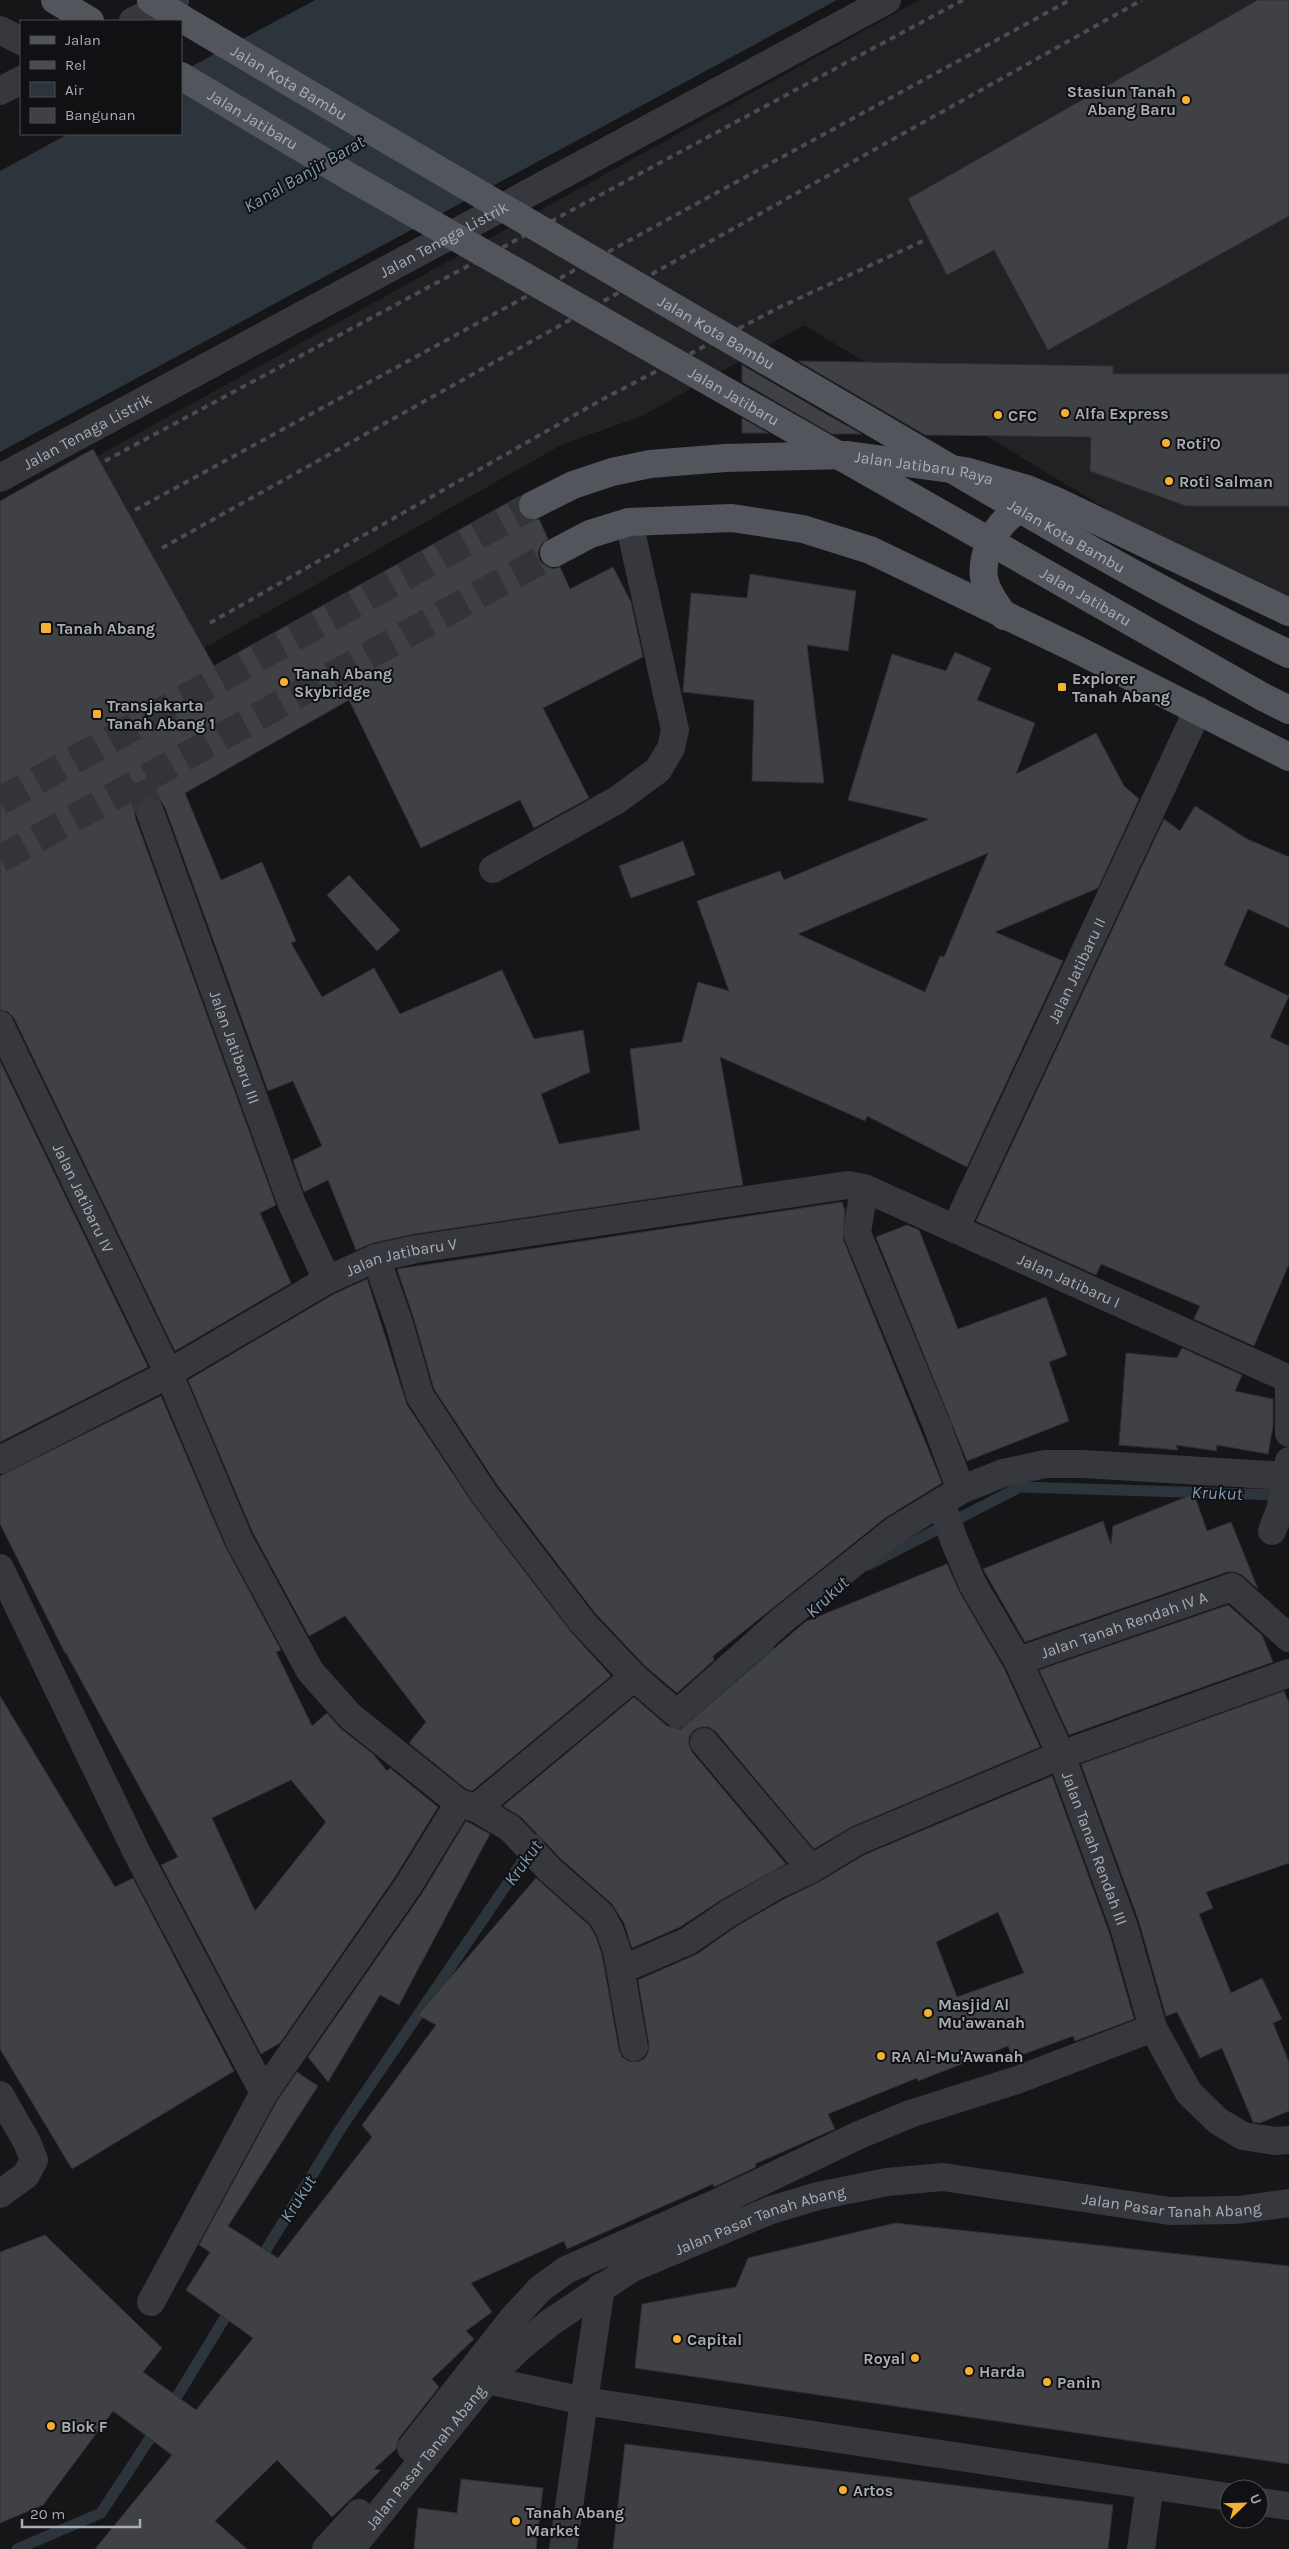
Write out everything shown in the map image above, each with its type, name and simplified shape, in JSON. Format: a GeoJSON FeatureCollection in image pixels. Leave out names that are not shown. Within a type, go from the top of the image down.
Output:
{"type":"FeatureCollection","features":[{"type":"Feature","properties":{"kind":"main road"},"geometry":{"type":"LineString","coordinates":[[55,0],[88,20]]}},
{"type":"Feature","properties":{"kind":"main road","name":"Jalan Kota Bambu"},"geometry":{"type":"LineString","coordinates":[[151,0],[410,155],[1017,507],[1208,615],[1289,654]]}},
{"type":"Feature","properties":{"kind":"main road","name":"Jalan Jatibaru"},"geometry":{"type":"LineString","coordinates":[[182,77],[359,182],[1263,697],[1289,710]]}},
{"type":"Feature","properties":{"kind":"main road","name":"Jalan Jatibaru Raya"},"geometry":{"type":"LineString","coordinates":[[533,505],[573,485],[650,464],[726,458],[848,455],[965,471],[1027,489],[1056,500],[1289,612]]}},
{"type":"Feature","properties":{"kind":"main road"},"geometry":{"type":"LineString","coordinates":[[1004,616],[989,594],[984,582],[984,566],[991,541],[1011,515],[1022,509],[1056,500]]}},
{"type":"Feature","properties":{"kind":"main road"},"geometry":{"type":"LineString","coordinates":[[554,552],[590,534],[629,522],[732,518],[803,529],[870,550],[1198,710],[1289,757]]}},
{"type":"Feature","properties":{"kind":"street"},"geometry":{"type":"LineString","coordinates":[[135,20],[175,0]]}},
{"type":"Feature","properties":{"kind":"street","name":"Jalan Tenaga Listrik"},"geometry":{"type":"LineString","coordinates":[[0,478],[887,0]]}},
{"type":"Feature","properties":{"kind":"street"},"geometry":{"type":"LineString","coordinates":[[0,30],[20,40]]}},
{"type":"Feature","properties":{"kind":"street"},"geometry":{"type":"LineString","coordinates":[[0,92],[20,81]]}},
{"type":"Feature","properties":{"kind":"street"},"geometry":{"type":"LineString","coordinates":[[493,869],[617,800],[658,770],[671,748],[675,730],[629,522]]}},
{"type":"Feature","properties":{"kind":"street","name":"Jalan Jatibaru II"},"geometry":{"type":"LineString","coordinates":[[955,1229],[1198,710]]}},
{"type":"Feature","properties":{"kind":"street","name":"Jalan Jatibaru III"},"geometry":{"type":"LineString","coordinates":[[150,812],[292,1204],[327,1280]]}},
{"type":"Feature","properties":{"kind":"street","name":"Jalan Jatibaru IV"},"geometry":{"type":"LineString","coordinates":[[0,1025],[168,1372],[239,1540],[310,1670],[350,1716],[468,1805],[510,1828],[550,1870],[601,1915],[610,1931],[621,1970],[634,2046]]}},
{"type":"Feature","properties":{"kind":"street","name":"Jalan Jatibaru I"},"geometry":{"type":"LineString","coordinates":[[856,1186],[1289,1378]]}},
{"type":"Feature","properties":{"kind":"street","name":"Jalan Jatibaru V"},"geometry":{"type":"LineString","coordinates":[[0,1460],[156,1380],[327,1280],[376,1258],[416,1249],[856,1186]]}},
{"type":"Feature","properties":{"kind":"street","name":"Jalan Tanah Rendah III"},"geometry":{"type":"LineString","coordinates":[[856,1186],[856,1233],[937,1426],[950,1513],[972,1585],[1018,1661],[1060,1755],[1124,1927],[1153,2028],[1189,2093],[1218,2121],[1243,2136],[1274,2141],[1289,2140]]}},
{"type":"Feature","properties":{"kind":"street"},"geometry":{"type":"LineString","coordinates":[[376,1258],[399,1323],[420,1396],[485,1495],[583,1623],[634,1677],[677,1714],[781,1621],[895,1530],[950,1513],[1002,1473],[1045,1464],[1287,1473],[1276,1520]]}},
{"type":"Feature","properties":{"kind":"street"},"geometry":{"type":"LineString","coordinates":[[1289,1378],[1289,1433]]}},
{"type":"Feature","properties":{"kind":"street"},"geometry":{"type":"LineString","coordinates":[[0,1568],[138,1853],[264,2093]]}},
{"type":"Feature","properties":{"kind":"street","name":"Jalan Tanah Rendah IV A"},"geometry":{"type":"LineString","coordinates":[[1018,1661],[1232,1587],[1289,1638]]}},
{"type":"Feature","properties":{"kind":"street"},"geometry":{"type":"LineString","coordinates":[[621,1970],[688,1941],[729,1912],[777,1885],[811,1869],[857,1841],[1060,1755],[1289,1672]]}},
{"type":"Feature","properties":{"kind":"street"},"geometry":{"type":"LineString","coordinates":[[152,2302],[264,2093],[408,1886],[468,1805],[634,1677]]}},
{"type":"Feature","properties":{"kind":"street"},"geometry":{"type":"LineString","coordinates":[[704,1742],[811,1869]]}},
{"type":"Feature","properties":{"kind":"street"},"geometry":{"type":"LineString","coordinates":[[326,2549],[383,2486],[455,2389],[514,2317],[540,2289],[566,2270],[723,2200],[859,2135],[910,2114],[1017,2080],[1153,2028]]}},
{"type":"Feature","properties":{"kind":"street"},"geometry":{"type":"LineString","coordinates":[[0,2095],[27,2142],[34,2160],[26,2175],[0,2194]]}},
{"type":"Feature","properties":{"kind":"street","name":"Jalan Pasar Tanah Abang"},"geometry":{"type":"LineString","coordinates":[[351,2549],[487,2380],[520,2347],[545,2327],[632,2268],[771,2210],[818,2196],[887,2182],[943,2177],[1170,2211],[1238,2210],[1289,2203]]}},
{"type":"Feature","properties":{"kind":"street"},"geometry":{"type":"LineString","coordinates":[[563,2549],[601,2288]]}},
{"type":"Feature","properties":{"kind":"street"},"geometry":{"type":"LineString","coordinates":[[487,2380],[584,2401],[1219,2495]]}},
{"type":"Feature","properties":{"kind":"street"},"geometry":{"type":"LineString","coordinates":[[1141,2549],[1150,2485]]}},
{"type":"Feature","properties":{"kind":"street"},"geometry":{"type":"LineString","coordinates":[[1269,2503],[1289,2506]]}},
{"type":"Feature","properties":{"kind":"shaded area"},"geometry":{"type":"Polygon","coordinates":[[[919,0],[1289,0],[1289,597],[1156,539],[804,325],[642,416],[563,444],[0,764],[0,510],[919,0]]]}},
{"type":"Feature","properties":{"kind":"water","name":"Kanal Banjir Barat"},"geometry":{"type":"Polygon","coordinates":[[[315,0],[837,0],[0,452],[0,171],[66,135],[182,135],[182,71],[315,0]]]}},
{"type":"Feature","properties":{"kind":"building","name":"Stasiun Tanah Abang Baru"},"geometry":{"type":"Polygon","coordinates":[[[1258,0],[1289,0],[1289,216],[1048,350],[994,250],[947,275],[908,199],[1258,0]]]}},
{"type":"Feature","properties":{"kind":"building"},"geometry":{"type":"Polygon","coordinates":[[[798,361],[1113,366],[1113,374],[1289,374],[1289,506],[1186,506],[1090,471],[1091,437],[925,435],[798,361]]]}},
{"type":"Feature","properties":{"kind":"building"},"geometry":{"type":"Polygon","coordinates":[[[742,365],[862,434],[832,434],[742,382],[742,365]]]}},
{"type":"Feature","properties":{"kind":"building"},"geometry":{"type":"Polygon","coordinates":[[[742,418],[768,433],[742,433],[742,418]]]}},
{"type":"Feature","properties":{"kind":"building"},"geometry":{"type":"Polygon","coordinates":[[[93,449],[214,666],[520,496],[517,505],[519,512],[525,518],[539,519],[548,539],[541,545],[538,553],[540,561],[553,569],[560,567],[570,589],[613,567],[631,602],[643,657],[543,708],[589,798],[534,828],[520,800],[421,848],[349,700],[185,793],[221,880],[262,862],[296,941],[291,943],[322,997],[374,968],[400,1014],[502,970],[534,1039],[583,1030],[590,1072],[541,1094],[559,1144],[640,1130],[630,1049],[682,1042],[698,982],[729,991],[697,901],[780,871],[784,880],[929,819],[848,800],[892,654],[946,671],[955,652],[991,668],[977,700],[1035,723],[1016,774],[1096,733],[1124,786],[1139,799],[1098,888],[995,932],[1063,961],[967,1167],[867,1116],[865,1121],[720,1057],[743,1185],[414,1234],[373,1243],[356,1250],[328,1180],[304,1192],[293,1160],[322,1146],[293,1081],[268,1091],[165,807],[160,800],[153,797],[145,797],[138,802],[135,817],[276,1205],[260,1213],[291,1283],[175,1351],[14,1018],[8,1012],[0,1010],[0,501],[93,449]],[[988,853],[798,934],[925,992],[940,956],[944,957],[988,853]]]}},
{"type":"Feature","properties":{"kind":"building"},"geometry":{"type":"Polygon","coordinates":[[[750,574],[856,591],[848,651],[807,645],[824,783],[752,781],[754,700],[683,692],[691,593],[747,598],[750,574]]]}},
{"type":"Feature","properties":{"kind":"building"},"geometry":{"type":"Polygon","coordinates":[[[1195,806],[1247,839],[1289,857],[1289,928],[1248,909],[1224,965],[1289,996],[1270,1037],[1289,1046],[1289,1264],[1254,1346],[1194,1319],[1200,1306],[1101,1264],[1096,1275],[976,1221],[1164,819],[1180,831],[1195,806]]]}},
{"type":"Feature","properties":{"kind":"building"},"geometry":{"type":"Polygon","coordinates":[[[683,841],[695,875],[631,898],[619,866],[683,841]]]}},
{"type":"Feature","properties":{"kind":"building"},"geometry":{"type":"Polygon","coordinates":[[[349,875],[400,930],[377,951],[327,895],[349,875]]]}},
{"type":"Feature","properties":{"kind":"building"},"geometry":{"type":"Polygon","coordinates":[[[0,1061],[148,1367],[0,1442],[0,1061]]]}},
{"type":"Feature","properties":{"kind":"building"},"geometry":{"type":"Polygon","coordinates":[[[842,1202],[845,1210],[843,1239],[942,1483],[885,1518],[713,1656],[714,1660],[677,1693],[645,1666],[595,1613],[498,1486],[434,1389],[414,1319],[397,1269],[842,1202]]]}},
{"type":"Feature","properties":{"kind":"building"},"geometry":{"type":"Polygon","coordinates":[[[907,1225],[919,1230],[958,1329],[1046,1297],[1067,1355],[1049,1362],[1069,1421],[967,1461],[876,1237],[907,1225]]]}},
{"type":"Feature","properties":{"kind":"building"},"geometry":{"type":"Polygon","coordinates":[[[367,1279],[407,1405],[473,1504],[571,1632],[611,1676],[472,1791],[466,1789],[409,1743],[426,1722],[345,1616],[309,1636],[253,1533],[188,1380],[334,1294],[367,1279]]]}},
{"type":"Feature","properties":{"kind":"building"},"geometry":{"type":"Polygon","coordinates":[[[1182,1348],[1242,1375],[1235,1391],[1273,1399],[1273,1426],[1268,1454],[1217,1445],[1216,1451],[1176,1445],[1178,1450],[1119,1445],[1126,1353],[1177,1358],[1182,1348]]]}},
{"type":"Feature","properties":{"kind":"building"},"geometry":{"type":"Polygon","coordinates":[[[161,1396],[225,1546],[281,1650],[276,1652],[312,1726],[327,1713],[340,1728],[373,1754],[387,1771],[390,1768],[438,1807],[395,1877],[280,2043],[261,2054],[161,1865],[178,1857],[65,1653],[0,1524],[0,1476],[161,1396]],[[291,1780],[212,1818],[255,1911],[326,1822],[291,1780]]]}},
{"type":"Feature","properties":{"kind":"building"},"geometry":{"type":"Polygon","coordinates":[[[1194,1494],[1207,1531],[1231,1522],[1258,1589],[1242,1575],[1235,1572],[1227,1572],[1025,1642],[983,1569],[1103,1521],[1111,1545],[1113,1526],[1194,1494]]]}},
{"type":"Feature","properties":{"kind":"building"},"geometry":{"type":"Polygon","coordinates":[[[947,1564],[960,1593],[1004,1668],[1040,1747],[851,1827],[814,1849],[716,1732],[709,1727],[701,1727],[694,1730],[689,1737],[689,1745],[692,1752],[786,1864],[721,1900],[680,1927],[632,1948],[624,1923],[612,1904],[561,1859],[521,1817],[503,1806],[634,1697],[667,1726],[681,1729],[805,1622],[947,1564]]]}},
{"type":"Feature","properties":{"kind":"building"},"geometry":{"type":"Polygon","coordinates":[[[1228,1605],[1262,1635],[1273,1662],[1069,1735],[1039,1670],[1228,1605]]]}},
{"type":"Feature","properties":{"kind":"building"},"geometry":{"type":"Polygon","coordinates":[[[1284,1691],[1289,1703],[1289,1863],[1206,1892],[1213,1908],[1199,1914],[1231,1993],[1262,1978],[1282,2019],[1273,2023],[1289,2062],[1289,2111],[1260,2123],[1253,2122],[1222,2048],[1200,2058],[1177,2012],[1166,2016],[1139,1922],[1081,1764],[1284,1691]]]}},
{"type":"Feature","properties":{"kind":"building"},"geometry":{"type":"Polygon","coordinates":[[[0,1696],[115,1887],[133,1878],[234,2071],[72,2169],[0,2049],[0,1696]]]}},
{"type":"Feature","properties":{"kind":"building"},"geometry":{"type":"Polygon","coordinates":[[[1052,1776],[1109,1932],[1134,2019],[1075,2041],[1073,2036],[1013,2058],[1008,2046],[918,2081],[917,2078],[828,2114],[835,2129],[755,2164],[756,2167],[714,2187],[713,2184],[567,2249],[564,2241],[471,2283],[492,2312],[466,2331],[474,2339],[432,2379],[439,2387],[399,2438],[396,2449],[374,2469],[381,2470],[332,2517],[277,2460],[215,2521],[247,2549],[95,2549],[172,2455],[113,2411],[43,2505],[0,2523],[0,2252],[45,2235],[162,2348],[143,2372],[196,2410],[253,2338],[186,2290],[210,2252],[199,2245],[277,2101],[297,2072],[318,2086],[228,2226],[278,2258],[372,2137],[362,2125],[436,2025],[418,2015],[536,1878],[589,1925],[596,1937],[602,1955],[619,2050],[622,2057],[628,2061],[637,2062],[644,2059],[648,2053],[649,2045],[638,1980],[697,1954],[737,1926],[784,1899],[819,1882],[864,1855],[1052,1776]],[[998,1912],[936,1942],[957,1997],[1024,1973],[998,1912]]]}},
{"type":"Feature","properties":{"kind":"building"},"geometry":{"type":"Polygon","coordinates":[[[466,1821],[490,1834],[399,2005],[380,1995],[328,2082],[308,2057],[421,1895],[466,1821]]]}},
{"type":"Feature","properties":{"kind":"building"},"geometry":{"type":"Polygon","coordinates":[[[895,2223],[1289,2266],[1289,2464],[635,2368],[642,2304],[736,2287],[748,2258],[895,2223]]]}},
{"type":"Feature","properties":{"kind":"building"},"geometry":{"type":"Polygon","coordinates":[[[625,2444],[1113,2505],[1108,2549],[613,2549],[625,2444]]]}},
{"type":"Feature","properties":{"kind":"building"},"geometry":{"type":"Polygon","coordinates":[[[461,2479],[543,2488],[536,2549],[414,2549],[418,2508],[457,2513],[461,2479]]]}},
{"type":"Feature","properties":{"kind":"waterway","name":"Krukut"},"geometry":{"type":"LineString","coordinates":[[868,1565],[1020,1487],[1283,1495]]}},
{"type":"Feature","properties":{"kind":"waterway","name":"Krukut"},"geometry":{"type":"LineString","coordinates":[[701,1712],[769,1650]]}},
{"type":"Feature","properties":{"kind":"waterway","name":"Krukut"},"geometry":{"type":"LineString","coordinates":[[258,2263],[341,2128],[537,1840],[553,1828]]}},
{"type":"Feature","properties":{"kind":"waterway","name":"Krukut"},"geometry":{"type":"LineString","coordinates":[[170,2408],[232,2306]]}},
{"type":"Feature","properties":{"kind":"waterway","name":"Krukut"},"geometry":{"type":"LineString","coordinates":[[17,2549],[101,2513],[158,2426]]}},
{"type":"Feature","properties":{"kind":"tunnel"},"geometry":{"type":"LineString","coordinates":[[0,801],[533,505]]}},
{"type":"Feature","properties":{"kind":"tunnel"},"geometry":{"type":"LineString","coordinates":[[0,859],[554,553]]}},
{"type":"Feature","properties":{"kind":"tunnel"},"geometry":{"type":"LineString","coordinates":[[138,782],[150,812]]}},
{"type":"Feature","properties":{"kind":"railway"},"geometry":{"type":"LineString","coordinates":[[105,461],[963,0]]}},
{"type":"Feature","properties":{"kind":"railway"},"geometry":{"type":"LineString","coordinates":[[135,510],[1070,0]]}},
{"type":"Feature","properties":{"kind":"railway"},"geometry":{"type":"LineString","coordinates":[[162,548],[1142,0]]}},
{"type":"Feature","properties":{"kind":"railway"},"geometry":{"type":"LineString","coordinates":[[210,623],[603,399],[780,307],[923,241]]}},
{"type":"Feature","properties":{"kind":"place","name":"Stasiun Tanah Abang Baru"},"geometry":{"type":"Point","coordinates":[1186,100]}},
{"type":"Feature","properties":{"kind":"place","name":"Alfa Express"},"geometry":{"type":"Point","coordinates":[1065,413]}},
{"type":"Feature","properties":{"kind":"place","name":"CFC"},"geometry":{"type":"Point","coordinates":[998,415]}},
{"type":"Feature","properties":{"kind":"place","name":"Roti'O"},"geometry":{"type":"Point","coordinates":[1166,443]}},
{"type":"Feature","properties":{"kind":"place","name":"Roti Salman"},"geometry":{"type":"Point","coordinates":[1169,481]}},
{"type":"Feature","properties":{"kind":"place","name":"Tanah Abang"},"geometry":{"type":"Point","coordinates":[46,628]}},
{"type":"Feature","properties":{"kind":"place","name":"Tanah Abang Skybridge"},"geometry":{"type":"Point","coordinates":[284,682]}},
{"type":"Feature","properties":{"kind":"place","name":"Explorer Tanah Abang"},"geometry":{"type":"Point","coordinates":[1062,687]}},
{"type":"Feature","properties":{"kind":"place","name":"Transjakarta Tanah Abang 1"},"geometry":{"type":"Point","coordinates":[97,714]}},
{"type":"Feature","properties":{"kind":"place","name":"Masjid Al Mu'awanah"},"geometry":{"type":"Point","coordinates":[928,2013]}},
{"type":"Feature","properties":{"kind":"place","name":"RA Al-Mu'Awanah"},"geometry":{"type":"Point","coordinates":[881,2056]}},
{"type":"Feature","properties":{"kind":"place","name":"Capital"},"geometry":{"type":"Point","coordinates":[677,2339]}},
{"type":"Feature","properties":{"kind":"place","name":"Royal"},"geometry":{"type":"Point","coordinates":[915,2358]}},
{"type":"Feature","properties":{"kind":"place","name":"Harda"},"geometry":{"type":"Point","coordinates":[969,2371]}},
{"type":"Feature","properties":{"kind":"place","name":"Panin"},"geometry":{"type":"Point","coordinates":[1047,2382]}},
{"type":"Feature","properties":{"kind":"place","name":"Blok F"},"geometry":{"type":"Point","coordinates":[51,2426]}},
{"type":"Feature","properties":{"kind":"place","name":"Artos"},"geometry":{"type":"Point","coordinates":[843,2490]}},
{"type":"Feature","properties":{"kind":"place","name":"Tanah Abang Market"},"geometry":{"type":"Point","coordinates":[516,2521]}}]}
